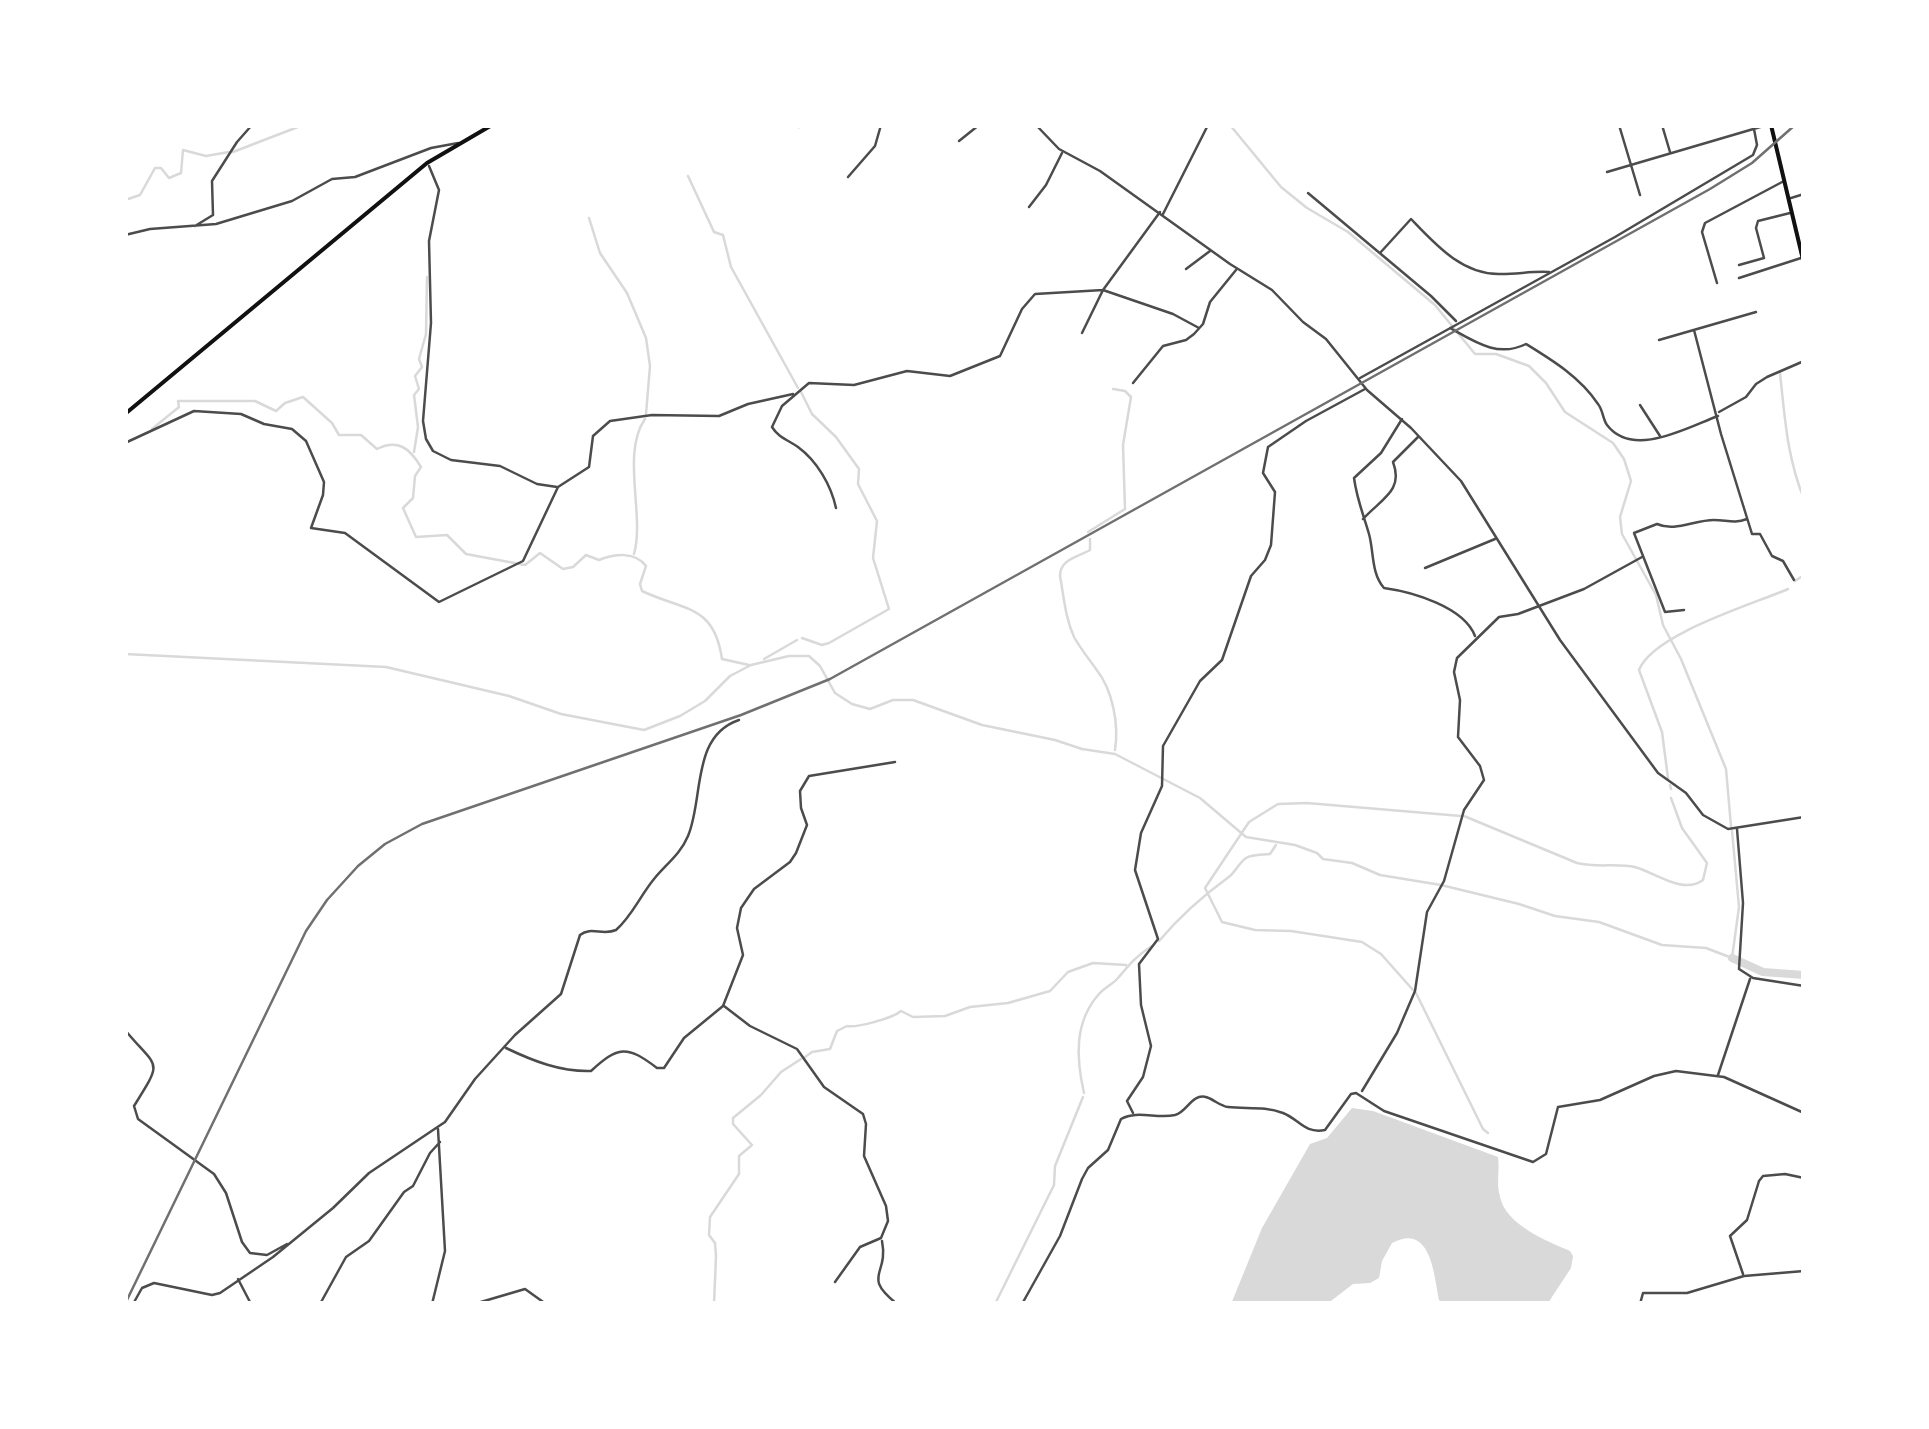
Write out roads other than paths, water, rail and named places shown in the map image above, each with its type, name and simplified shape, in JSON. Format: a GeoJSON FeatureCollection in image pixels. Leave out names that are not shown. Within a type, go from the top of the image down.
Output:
{"type":"FeatureCollection","features":[{"type":"Feature","properties":{"kind":"main road"},"geometry":{"type":"LineString","coordinates":[[125,414],[428,163],[492,125]]}},
{"type":"Feature","properties":{"kind":"main road"},"geometry":{"type":"LineString","coordinates":[[1769,125],[1803,261]]}},
{"type":"Feature","properties":{"kind":"street"},"geometry":{"type":"LineString","coordinates":[[194,226],[212,215],[212,180],[252,125]]}},
{"type":"Feature","properties":{"kind":"street"},"geometry":{"type":"LineString","coordinates":[[848,177],[875,146],[881,125]]}},
{"type":"Feature","properties":{"kind":"street"},"geometry":{"type":"LineString","coordinates":[[959,142],[979,125]]}},
{"type":"Feature","properties":{"kind":"street"},"geometry":{"type":"LineString","coordinates":[[1036,125],[1063,152],[1100,171],[1280,296],[1335,348],[1367,390],[1402,419],[1460,481],[1538,606],[1658,773],[1686,793],[1701,812],[1719,826],[1737,828],[1804,817]]}},
{"type":"Feature","properties":{"kind":"street"},"geometry":{"type":"LineString","coordinates":[[1082,333],[1102,290],[1162,214],[1208,125]]}},
{"type":"Feature","properties":{"kind":"street"},"geometry":{"type":"LineString","coordinates":[[1620,125],[1640,195]]}},
{"type":"Feature","properties":{"kind":"street"},"geometry":{"type":"LineString","coordinates":[[1662,125],[1670,154]]}},
{"type":"Feature","properties":{"kind":"street"},"geometry":{"type":"LineString","coordinates":[[1607,172],[1769,125]]}},
{"type":"Feature","properties":{"kind":"street"},"geometry":{"type":"LineString","coordinates":[[1359,379],[1551,273],[1753,154],[1757,142],[1754,129]]}},
{"type":"Feature","properties":{"kind":"street"},"geometry":{"type":"LineString","coordinates":[[125,235],[150,229],[210,226],[284,204],[332,179],[361,175],[437,146],[459,143]]}},
{"type":"Feature","properties":{"kind":"street"},"geometry":{"type":"LineString","coordinates":[[1029,207],[1063,152]]}},
{"type":"Feature","properties":{"kind":"street"},"geometry":{"type":"LineString","coordinates":[[428,163],[439,190],[429,240],[432,323],[423,425],[426,438],[433,450],[451,460],[500,466],[537,484],[558,487]]}},
{"type":"Feature","properties":{"kind":"street"},"geometry":{"type":"LineString","coordinates":[[1717,283],[1702,232],[1705,223],[1784,180]]}},
{"type":"Feature","properties":{"kind":"street"},"geometry":{"type":"LineString","coordinates":[[1308,193],[1457,323]]}},
{"type":"Feature","properties":{"kind":"street"},"geometry":{"type":"LineString","coordinates":[[1788,198],[1804,194]]}},
{"type":"Feature","properties":{"kind":"street"},"geometry":{"type":"LineString","coordinates":[[1738,265],[1764,258],[1756,228],[1758,221],[1792,212]]}},
{"type":"Feature","properties":{"kind":"street"},"geometry":{"type":"LineString","coordinates":[[1380,253],[1411,218],[1446,254],[1475,269],[1500,275],[1551,273]]}},
{"type":"Feature","properties":{"kind":"street"},"geometry":{"type":"LineString","coordinates":[[1186,269],[1211,250]]}},
{"type":"Feature","properties":{"kind":"street"},"geometry":{"type":"LineString","coordinates":[[1739,278],[1803,261]]}},
{"type":"Feature","properties":{"kind":"street"},"geometry":{"type":"LineString","coordinates":[[1133,384],[1163,346],[1186,340],[1199,328],[1210,302],[1237,269]]}},
{"type":"Feature","properties":{"kind":"street"},"geometry":{"type":"LineString","coordinates":[[125,442],[194,411],[240,414],[292,429],[306,440],[323,476],[324,490],[311,528],[345,533],[439,602],[523,560],[558,487],[589,467],[593,436],[610,421],[652,416],[719,416],[748,404],[793,394],[818,381],[848,386],[907,371],[943,377],[958,374],[1000,356],[1022,308],[1032,296],[1102,290],[1173,314],[1199,328]]}},
{"type":"Feature","properties":{"kind":"street"},"geometry":{"type":"LineString","coordinates":[[1658,340],[1756,312]]}},
{"type":"Feature","properties":{"kind":"street"},"geometry":{"type":"LineString","coordinates":[[1449,327],[1499,350],[1526,344],[1564,368],[1601,407],[1609,427],[1630,440],[1661,437],[1718,414],[1746,397],[1760,381],[1804,361]]}},
{"type":"Feature","properties":{"kind":"street"},"geometry":{"type":"LineString","coordinates":[[1694,330],[1752,534],[1760,534],[1772,556],[1783,561],[1794,580]]}},
{"type":"Feature","properties":{"kind":"street"},"geometry":{"type":"LineString","coordinates":[[1134,1114],[1127,1101],[1143,1077],[1151,1046],[1140,995],[1139,964],[1158,939],[1135,866],[1142,833],[1162,786],[1162,749],[1200,680],[1222,660],[1251,576],[1272,545],[1275,492],[1263,468],[1268,447],[1306,421],[1367,390]]}},
{"type":"Feature","properties":{"kind":"street"},"geometry":{"type":"LineString","coordinates":[[793,394],[776,413],[774,430],[808,456],[829,484],[836,508]]}},
{"type":"Feature","properties":{"kind":"street"},"geometry":{"type":"LineString","coordinates":[[1640,405],[1661,437]]}},
{"type":"Feature","properties":{"kind":"street"},"geometry":{"type":"LineString","coordinates":[[1402,419],[1382,453],[1354,475],[1362,520],[1382,587],[1438,603],[1471,627],[1475,638]]}},
{"type":"Feature","properties":{"kind":"street"},"geometry":{"type":"LineString","coordinates":[[1362,520],[1395,486],[1398,475],[1393,462],[1419,437]]}},
{"type":"Feature","properties":{"kind":"street"},"geometry":{"type":"LineString","coordinates":[[1684,610],[1666,612],[1633,535],[1652,525],[1666,528],[1714,520],[1733,524],[1747,519]]}},
{"type":"Feature","properties":{"kind":"street"},"geometry":{"type":"LineString","coordinates":[[1426,568],[1495,539]]}},
{"type":"Feature","properties":{"kind":"street"},"geometry":{"type":"LineString","coordinates":[[1360,1093],[1398,1034],[1415,991],[1428,912],[1444,881],[1464,810],[1484,780],[1482,770],[1464,748],[1457,731],[1460,700],[1455,663],[1499,616],[1518,614],[1589,586],[1642,556]]}},
{"type":"Feature","properties":{"kind":"street"},"geometry":{"type":"LineString","coordinates":[[133,1304],[142,1288],[150,1283],[212,1295],[288,1244],[369,1172],[453,1113],[475,1079],[532,1017],[561,994],[580,936],[590,930],[616,930],[674,859],[692,825],[702,764],[716,732],[738,720]]}},
{"type":"Feature","properties":{"kind":"street"},"geometry":{"type":"LineString","coordinates":[[506,1048],[569,1070],[591,1072],[607,1056],[625,1051],[660,1069],[684,1038],[723,1006],[743,955],[739,913],[754,890],[796,853],[807,824],[800,802],[809,776],[895,762]]}},
{"type":"Feature","properties":{"kind":"street"},"geometry":{"type":"LineString","coordinates":[[1737,828],[1743,903],[1738,966],[1750,977],[1804,986]]}},
{"type":"Feature","properties":{"kind":"street"},"geometry":{"type":"LineString","coordinates":[[1718,1075],[1750,977]]}},
{"type":"Feature","properties":{"kind":"street"},"geometry":{"type":"LineString","coordinates":[[723,1006],[750,1026],[797,1049],[824,1087],[862,1114],[866,1124],[864,1156],[888,1214],[878,1287],[896,1304]]}},
{"type":"Feature","properties":{"kind":"street"},"geometry":{"type":"LineString","coordinates":[[125,1030],[154,1064],[150,1082],[134,1106],[138,1119],[214,1174],[226,1193],[242,1242],[250,1253],[267,1254],[288,1244]]}},
{"type":"Feature","properties":{"kind":"street"},"geometry":{"type":"LineString","coordinates":[[1022,1304],[1060,1236],[1088,1168],[1108,1150],[1121,1118],[1134,1114],[1180,1114],[1197,1097],[1206,1096],[1224,1106],[1279,1112],[1305,1128],[1320,1131],[1336,1118],[1351,1094],[1360,1093],[1384,1111],[1534,1162],[1547,1151],[1558,1107],[1600,1100],[1668,1072],[1718,1075],[1804,1113]]}},
{"type":"Feature","properties":{"kind":"street"},"geometry":{"type":"LineString","coordinates":[[432,1304],[445,1252],[438,1127]]}},
{"type":"Feature","properties":{"kind":"street"},"geometry":{"type":"LineString","coordinates":[[320,1304],[346,1257],[366,1245],[404,1192],[413,1186],[440,1142]]}},
{"type":"Feature","properties":{"kind":"street"},"geometry":{"type":"LineString","coordinates":[[1744,1276],[1730,1236],[1747,1220],[1759,1181],[1763,1176],[1784,1174],[1804,1178]]}},
{"type":"Feature","properties":{"kind":"street"},"geometry":{"type":"LineString","coordinates":[[836,1282],[860,1247],[882,1238]]}},
{"type":"Feature","properties":{"kind":"street"},"geometry":{"type":"LineString","coordinates":[[1640,1304],[1643,1293],[1696,1292],[1744,1276],[1804,1270]]}},
{"type":"Feature","properties":{"kind":"street"},"geometry":{"type":"LineString","coordinates":[[238,1279],[251,1304]]}},
{"type":"Feature","properties":{"kind":"street"},"geometry":{"type":"LineString","coordinates":[[474,1304],[526,1289],[546,1304]]}},
{"type":"Feature","properties":{"kind":"waterway"},"geometry":{"type":"LineString","coordinates":[[233,152],[303,125]]}},
{"type":"Feature","properties":{"kind":"waterway"},"geometry":{"type":"LineString","coordinates":[[1230,125],[1281,187],[1348,232],[1435,305],[1475,354],[1496,354],[1529,366],[1565,412],[1613,443],[1624,459],[1631,481],[1620,517],[1622,534],[1656,595],[1663,625],[1726,769],[1731,826]]}},
{"type":"Feature","properties":{"kind":"waterway"},"geometry":{"type":"LineString","coordinates":[[125,200],[140,195],[155,168],[161,168],[169,178],[181,173],[183,150],[206,156],[229,152]]}},
{"type":"Feature","properties":{"kind":"waterway"},"geometry":{"type":"LineString","coordinates":[[688,176],[714,232],[723,235],[731,267],[798,388]]}},
{"type":"Feature","properties":{"kind":"waterway"},"geometry":{"type":"LineString","coordinates":[[589,218],[600,253],[627,293],[646,338],[650,366],[646,414]]}},
{"type":"Feature","properties":{"kind":"waterway"},"geometry":{"type":"LineString","coordinates":[[414,452],[418,427],[414,395],[419,389],[415,376],[422,367],[419,359],[426,334],[427,277]]}},
{"type":"Feature","properties":{"kind":"waterway"},"geometry":{"type":"LineString","coordinates":[[1780,373],[1790,453],[1804,499]]}},
{"type":"Feature","properties":{"kind":"waterway"},"geometry":{"type":"LineString","coordinates":[[1088,532],[1125,509],[1123,445],[1131,397],[1125,391],[1113,389]]}},
{"type":"Feature","properties":{"kind":"waterway"},"geometry":{"type":"LineString","coordinates":[[801,392],[812,414],[836,437],[859,469],[858,484],[877,521],[873,558],[889,609],[829,643],[822,645],[802,638]]}},
{"type":"Feature","properties":{"kind":"waterway"},"geometry":{"type":"LineString","coordinates":[[152,429],[179,407],[178,401],[255,401],[276,411],[303,397],[332,423],[339,435],[361,435],[377,449],[397,445],[412,454],[421,467],[415,476],[413,498],[403,508],[416,537],[447,535],[466,554],[525,565],[540,553],[563,569],[573,567],[586,555],[599,560],[618,555],[636,558],[646,566],[640,584],[642,591],[695,612],[712,628],[722,659],[749,665]]}},
{"type":"Feature","properties":{"kind":"waterway"},"geometry":{"type":"LineString","coordinates":[[634,554],[635,449],[645,419]]}},
{"type":"Feature","properties":{"kind":"waterway"},"geometry":{"type":"LineString","coordinates":[[1090,539],[1090,550],[1066,562],[1060,576],[1074,637],[1111,697],[1115,750]]}},
{"type":"Feature","properties":{"kind":"waterway"},"geometry":{"type":"LineString","coordinates":[[1795,581],[1804,575]]}},
{"type":"Feature","properties":{"kind":"waterway"},"geometry":{"type":"LineString","coordinates":[[1668,778],[1662,732],[1639,670],[1663,644],[1683,633],[1788,589]]}},
{"type":"Feature","properties":{"kind":"waterway"},"geometry":{"type":"LineString","coordinates":[[764,659],[797,640]]}},
{"type":"Feature","properties":{"kind":"waterway"},"geometry":{"type":"LineString","coordinates":[[125,654],[386,667],[509,696],[561,714],[644,730],[705,701],[730,676],[751,665],[789,656],[809,656],[820,666],[835,693],[852,704],[870,709],[893,700],[913,700],[982,725],[1115,754],[1200,798],[1246,837],[1295,845],[1323,859],[1352,863],[1380,875],[1441,885],[1555,916],[1599,922],[1662,945],[1706,948],[1732,958],[1739,907],[1732,831]]}},
{"type":"Feature","properties":{"kind":"waterway"},"geometry":{"type":"LineString","coordinates":[[1670,785],[1671,789]]}},
{"type":"Feature","properties":{"kind":"waterway"},"geometry":{"type":"LineString","coordinates":[[1464,816],[1577,863],[1635,867],[1678,884],[1695,884],[1703,880],[1707,863],[1682,828],[1671,798]]}},
{"type":"Feature","properties":{"kind":"waterway"},"geometry":{"type":"LineString","coordinates":[[1413,990],[1381,954],[1362,942],[1291,931],[1255,930],[1222,922],[1205,888],[1249,822],[1278,804],[1461,816]]}},
{"type":"Feature","properties":{"kind":"waterway"},"geometry":{"type":"LineString","coordinates":[[1159,941],[1244,860],[1270,854],[1276,845]]}},
{"type":"Feature","properties":{"kind":"waterway"},"geometry":{"type":"LineString","coordinates":[[1084,1093],[1079,1041],[1085,1016],[1101,992],[1152,946]]}},
{"type":"Feature","properties":{"kind":"waterway"},"geometry":{"type":"LineString","coordinates":[[1732,958],[1763,972],[1804,975]]}},
{"type":"Feature","properties":{"kind":"waterway"},"geometry":{"type":"LineString","coordinates":[[805,1057],[830,1049],[837,1031],[847,1026],[875,1022],[901,1011],[913,1017],[945,1016],[970,1007],[1008,1003],[1050,991],[1068,972],[1093,963],[1126,965]]}},
{"type":"Feature","properties":{"kind":"waterway"},"geometry":{"type":"LineString","coordinates":[[1416,993],[1488,1133]]}},
{"type":"Feature","properties":{"kind":"waterway"},"geometry":{"type":"LineString","coordinates":[[714,1304],[716,1256],[715,1243],[709,1235],[710,1217],[739,1174],[739,1156],[752,1145],[733,1124],[733,1118],[781,1072],[801,1059]]}},
{"type":"Feature","properties":{"kind":"waterway"},"geometry":{"type":"LineString","coordinates":[[995,1304],[1054,1185],[1055,1166],[1083,1097]]}},
{"type":"Feature","properties":{"kind":"railway"},"geometry":{"type":"LineString","coordinates":[[125,1304],[306,931],[327,900],[385,844],[422,824],[741,715],[830,679],[1710,189],[1752,163],[1795,125]]}}]}
